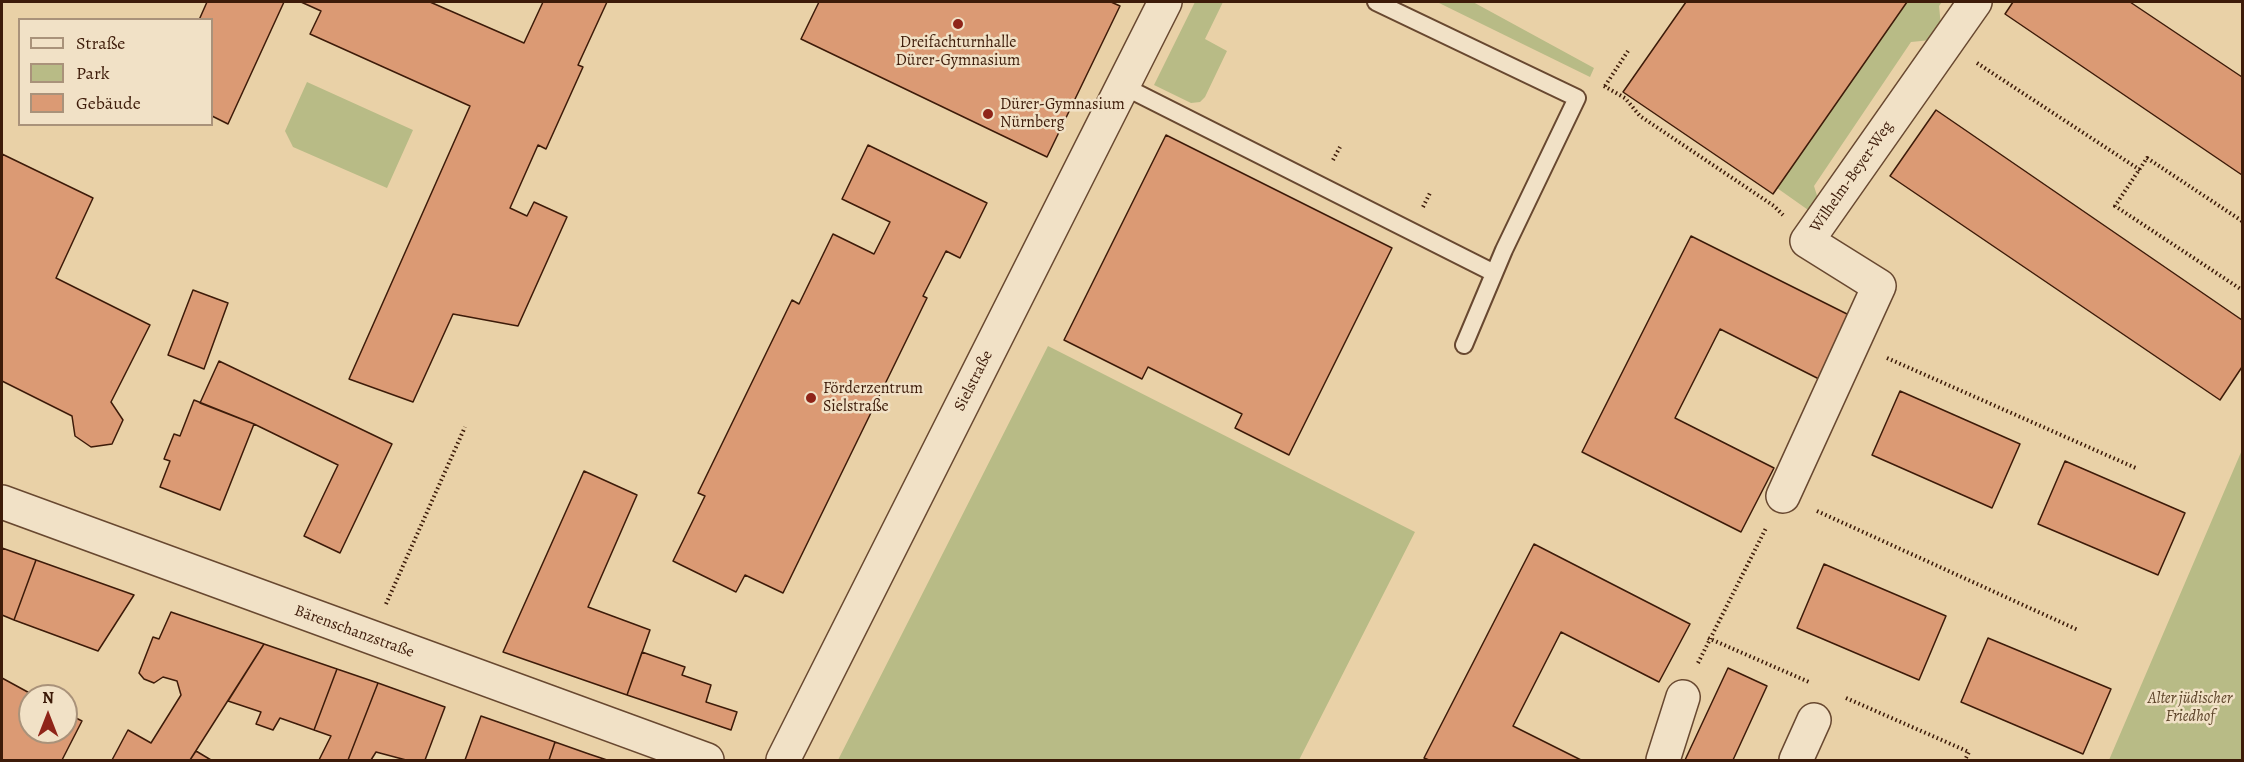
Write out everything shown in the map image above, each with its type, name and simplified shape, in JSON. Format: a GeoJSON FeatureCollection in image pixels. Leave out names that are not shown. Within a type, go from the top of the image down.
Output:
{"type":"FeatureCollection","features":[{"type":"Feature","properties":{"kind":"street","name":"Sielstraße"},"geometry":{"type":"LineString","coordinates":[[783,760],[1166,2]]}},
{"type":"Feature","properties":{"kind":"street","name":"Wilhelm-Beyer-Weg"},"geometry":{"type":"LineString","coordinates":[[1783,496],[1879,286],[1807,241],[1975,2]]}},
{"type":"Feature","properties":{"kind":"street","name":"Bärenschanzstraße"},"geometry":{"type":"LineString","coordinates":[[2,502],[707,760]]}},
{"type":"Feature","properties":{"kind":"street"},"geometry":{"type":"LineString","coordinates":[[1664,760],[1683,697]]}},
{"type":"Feature","properties":{"kind":"street"},"geometry":{"type":"LineString","coordinates":[[1796,760],[1814,720]]}},
{"type":"Feature","properties":{"kind":"lane"},"geometry":{"type":"LineString","coordinates":[[1376,2],[1577,98],[1494,273],[1464,345]]}},
{"type":"Feature","properties":{"kind":"lane"},"geometry":{"type":"LineString","coordinates":[[1123,86],[1494,273]]}},
{"type":"Feature","properties":{"kind":"path"},"geometry":{"type":"LineString","coordinates":[[1946,43],[2140,170]]}},
{"type":"Feature","properties":{"kind":"path"},"geometry":{"type":"LineString","coordinates":[[1628,51],[1605,86],[1625,98],[1640,116],[1774,206],[1807,241]]}},
{"type":"Feature","properties":{"kind":"path"},"geometry":{"type":"LineString","coordinates":[[2242,221],[2147,158],[2115,206],[2242,290]]}},
{"type":"Feature","properties":{"kind":"path"},"geometry":{"type":"LineString","coordinates":[[1853,343],[2138,469]]}},
{"type":"Feature","properties":{"kind":"path"},"geometry":{"type":"LineString","coordinates":[[371,638],[465,427]]}},
{"type":"Feature","properties":{"kind":"path"},"geometry":{"type":"LineString","coordinates":[[1683,697],[1708,638],[1783,496],[2078,630]]}},
{"type":"Feature","properties":{"kind":"green space"},"geometry":{"type":"Polygon","coordinates":[[[1195,2],[1223,2],[1205,39],[1227,51],[1205,97],[1200,102],[1191,103],[1154,85],[1195,2]]]}},
{"type":"Feature","properties":{"kind":"green space"},"geometry":{"type":"Polygon","coordinates":[[[1437,2],[1473,2],[1594,68],[1590,77],[1437,2]]]}},
{"type":"Feature","properties":{"kind":"green space"},"geometry":{"type":"Polygon","coordinates":[[[1907,2],[1942,2],[1939,6],[1941,26],[1931,40],[1911,42],[1814,186],[1819,202],[1811,212],[1777,188],[1907,2]]]}},
{"type":"Feature","properties":{"kind":"green space"},"geometry":{"type":"Polygon","coordinates":[[[307,82],[413,130],[387,188],[293,147],[285,131],[307,82]]]}},
{"type":"Feature","properties":{"kind":"green space"},"geometry":{"type":"Polygon","coordinates":[[[1048,346],[1415,532],[1299,760],[838,760],[1048,346]]]}},
{"type":"Feature","properties":{"kind":"green space","name":"Alter jüdischer Friedhof"},"geometry":{"type":"Polygon","coordinates":[[[2242,450],[2242,760],[2109,760],[2242,450]]]}},
{"type":"Feature","properties":{"kind":"building"},"geometry":{"type":"Polygon","coordinates":[[[207,2],[284,2],[228,124],[213,116],[213,18],[200,18],[207,2]]]}},
{"type":"Feature","properties":{"kind":"building"},"geometry":{"type":"Polygon","coordinates":[[[301,2],[430,2],[524,43],[543,2],[607,2],[578,65],[583,67],[546,149],[538,145],[510,208],[527,216],[534,202],[567,217],[518,326],[453,314],[413,402],[349,379],[470,106],[310,34],[321,11],[301,2]]]}},
{"type":"Feature","properties":{"kind":"building","name":"Dürer-Gymnasium Nürnberg"},"geometry":{"type":"Polygon","coordinates":[[[819,2],[1111,2],[1120,6],[1047,157],[801,39],[819,2]]]}},
{"type":"Feature","properties":{"kind":"building"},"geometry":{"type":"Polygon","coordinates":[[[1686,2],[1907,2],[1773,194],[1623,92],[1686,2]]]}},
{"type":"Feature","properties":{"kind":"building"},"geometry":{"type":"Polygon","coordinates":[[[2013,2],[2130,2],[2242,77],[2242,175],[2005,14],[2013,2]]]}},
{"type":"Feature","properties":{"kind":"building"},"geometry":{"type":"Polygon","coordinates":[[[1936,110],[2242,320],[2242,367],[2220,400],[1890,176],[1936,110]]]}},
{"type":"Feature","properties":{"kind":"building"},"geometry":{"type":"Polygon","coordinates":[[[1166,135],[1392,248],[1289,455],[1235,428],[1242,414],[1148,367],[1142,379],[1064,340],[1166,135]]]}},
{"type":"Feature","properties":{"kind":"building","name":"Förderzentrum Sielstraße"},"geometry":{"type":"Polygon","coordinates":[[[868,145],[987,203],[960,258],[946,251],[923,296],[927,298],[783,593],[745,575],[736,592],[673,561],[705,496],[698,493],[792,300],[799,304],[833,234],[874,254],[890,222],[842,199],[868,145]]]}},
{"type":"Feature","properties":{"kind":"building"},"geometry":{"type":"Polygon","coordinates":[[[2,154],[93,198],[56,278],[150,325],[111,402],[123,420],[112,444],[91,447],[75,436],[72,416],[2,381],[2,154]]]}},
{"type":"Feature","properties":{"kind":"building"},"geometry":{"type":"Polygon","coordinates":[[[1691,236],[1851,316],[1819,379],[1720,329],[1675,418],[1774,468],[1741,532],[1582,452],[1691,236]]]}},
{"type":"Feature","properties":{"kind":"building"},"geometry":{"type":"Polygon","coordinates":[[[193,290],[228,303],[204,369],[168,355],[193,290]]]}},
{"type":"Feature","properties":{"kind":"building"},"geometry":{"type":"Polygon","coordinates":[[[219,361],[392,444],[340,553],[304,536],[338,465],[254,424],[200,403],[219,361]]]}},
{"type":"Feature","properties":{"kind":"building"},"geometry":{"type":"Polygon","coordinates":[[[1900,391],[2020,444],[1992,508],[1872,455],[1900,391]]]}},
{"type":"Feature","properties":{"kind":"building"},"geometry":{"type":"Polygon","coordinates":[[[194,400],[254,424],[220,510],[160,487],[170,461],[164,459],[174,434],[180,436],[194,400]]]}},
{"type":"Feature","properties":{"kind":"building"},"geometry":{"type":"Polygon","coordinates":[[[2065,461],[2185,513],[2158,575],[2038,524],[2065,461]]]}},
{"type":"Feature","properties":{"kind":"building"},"geometry":{"type":"Polygon","coordinates":[[[584,471],[637,495],[588,607],[650,630],[627,695],[503,652],[584,471]]]}},
{"type":"Feature","properties":{"kind":"building"},"geometry":{"type":"Polygon","coordinates":[[[1534,544],[1690,624],[1659,682],[1561,632],[1513,726],[1581,760],[1429,760],[1424,758],[1534,544]]]}},
{"type":"Feature","properties":{"kind":"building"},"geometry":{"type":"Polygon","coordinates":[[[2,548],[36,560],[14,620],[2,615],[2,548]]]}},
{"type":"Feature","properties":{"kind":"building"},"geometry":{"type":"Polygon","coordinates":[[[36,560],[134,595],[98,651],[14,620],[36,560]]]}},
{"type":"Feature","properties":{"kind":"building"},"geometry":{"type":"Polygon","coordinates":[[[1824,564],[1946,616],[1919,680],[1797,628],[1824,564]]]}},
{"type":"Feature","properties":{"kind":"building"},"geometry":{"type":"Polygon","coordinates":[[[171,612],[264,644],[190,760],[112,760],[128,730],[151,743],[181,695],[177,681],[163,677],[154,683],[144,679],[139,673],[153,637],[159,639],[171,612]]]}},
{"type":"Feature","properties":{"kind":"building"},"geometry":{"type":"Polygon","coordinates":[[[1988,638],[2111,689],[2083,754],[1961,702],[1988,638]]]}},
{"type":"Feature","properties":{"kind":"building"},"geometry":{"type":"Polygon","coordinates":[[[264,644],[337,669],[314,730],[280,718],[273,730],[256,724],[261,712],[228,701],[264,644]]]}},
{"type":"Feature","properties":{"kind":"building"},"geometry":{"type":"Polygon","coordinates":[[[642,652],[685,667],[682,675],[711,685],[706,702],[737,712],[731,730],[627,695],[642,652]]]}},
{"type":"Feature","properties":{"kind":"building"},"geometry":{"type":"Polygon","coordinates":[[[1728,668],[1767,686],[1733,760],[1685,760],[1728,668]]]}},
{"type":"Feature","properties":{"kind":"building"},"geometry":{"type":"Polygon","coordinates":[[[337,669],[378,683],[348,760],[319,760],[331,736],[314,730],[337,669]]]}},
{"type":"Feature","properties":{"kind":"building"},"geometry":{"type":"Polygon","coordinates":[[[2,678],[18,687],[18,744],[70,744],[62,760],[2,760],[2,678]]]}},
{"type":"Feature","properties":{"kind":"building"},"geometry":{"type":"Polygon","coordinates":[[[378,683],[445,707],[425,760],[406,760],[376,752],[371,760],[348,760],[378,683]]]}},
{"type":"Feature","properties":{"kind":"building"},"geometry":{"type":"Polygon","coordinates":[[[481,716],[555,742],[549,760],[465,760],[481,716]]]}},
{"type":"Feature","properties":{"kind":"building"},"geometry":{"type":"Polygon","coordinates":[[[555,742],[589,754],[607,760],[549,760],[555,742]]]}},
{"type":"Feature","properties":{"kind":"building"},"geometry":{"type":"Polygon","coordinates":[[[196,751],[211,760],[190,760],[196,751]]]}},
{"type":"Feature","properties":{"kind":"place","name":"Dreifachturnhalle Dürer-Gymnasium"},"geometry":{"type":"Point","coordinates":[958,24]}},
{"type":"Feature","properties":{"kind":"place","name":"Dürer-Gymnasium Nürnberg"},"geometry":{"type":"Point","coordinates":[988,114]}},
{"type":"Feature","properties":{"kind":"place","name":"Förderzentrum Sielstraße"},"geometry":{"type":"Point","coordinates":[811,398]}}]}
